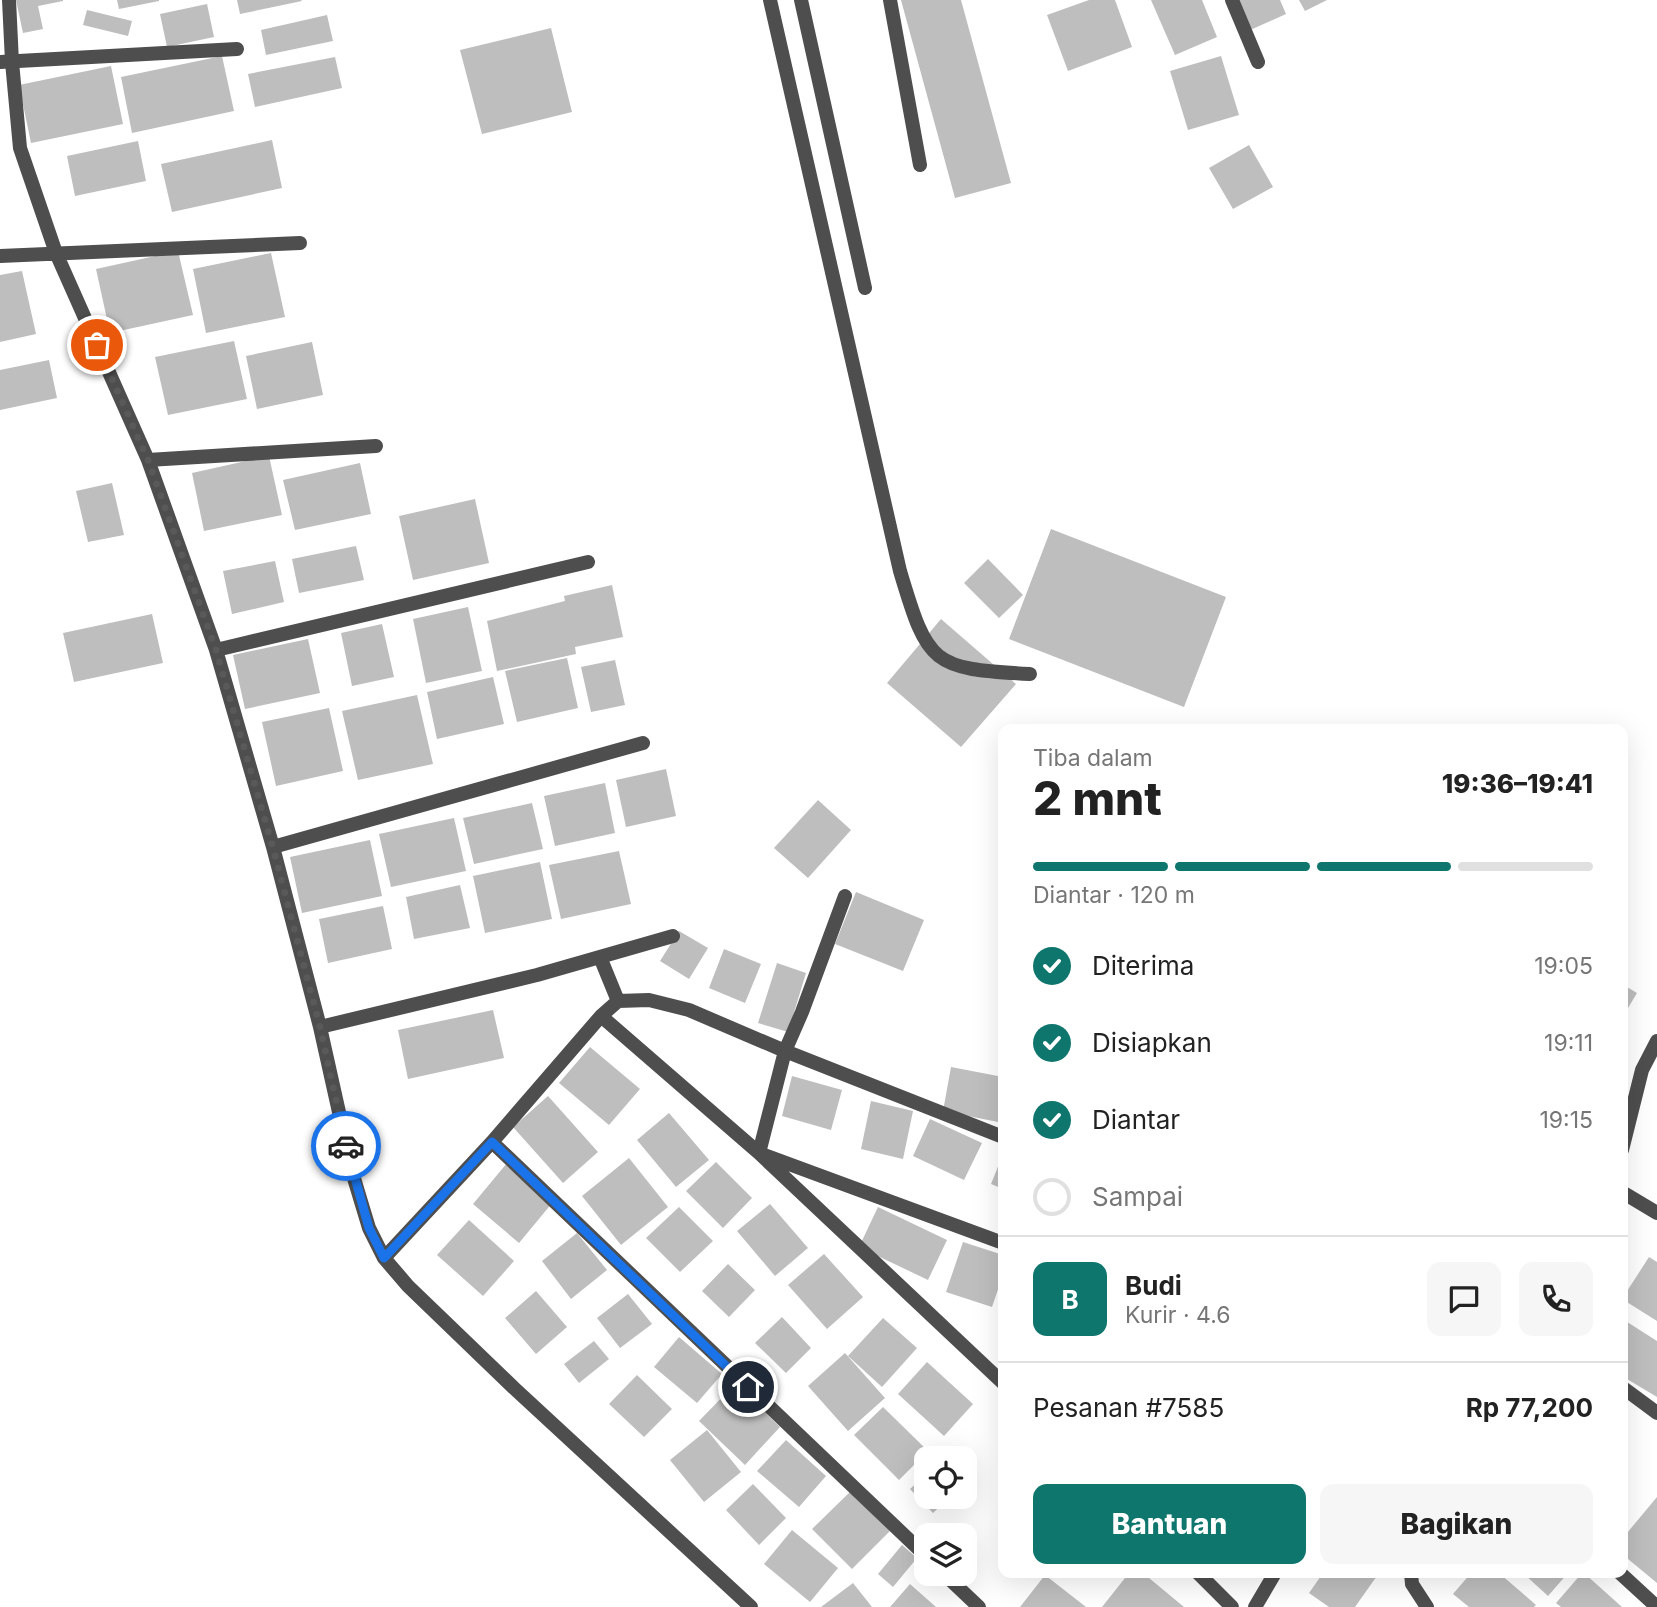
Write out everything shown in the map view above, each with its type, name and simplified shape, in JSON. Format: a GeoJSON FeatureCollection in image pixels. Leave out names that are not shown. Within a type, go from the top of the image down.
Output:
{"type":"FeatureCollection","features":[{"type":"Feature","properties":{"kind":"street"},"geometry":{"type":"LineString","coordinates":[[9,0],[6,62],[20,148],[56,253],[148,460],[216,650],[273,848],[320,1027],[353,1175],[369,1228],[384,1258],[408,1286],[751,1607]]}},
{"type":"Feature","properties":{"kind":"street"},"geometry":{"type":"LineString","coordinates":[[770,0],[900,570],[923,640],[938,656],[953,665],[976,671],[1030,674]]}},
{"type":"Feature","properties":{"kind":"street"},"geometry":{"type":"LineString","coordinates":[[801,0],[865,288]]}},
{"type":"Feature","properties":{"kind":"street"},"geometry":{"type":"LineString","coordinates":[[890,0],[920,165]]}},
{"type":"Feature","properties":{"kind":"street"},"geometry":{"type":"LineString","coordinates":[[1231,0],[1258,62]]}},
{"type":"Feature","properties":{"kind":"street"},"geometry":{"type":"LineString","coordinates":[[6,62],[237,49]]}},
{"type":"Feature","properties":{"kind":"street"},"geometry":{"type":"LineString","coordinates":[[0,256],[300,243]]}},
{"type":"Feature","properties":{"kind":"street"},"geometry":{"type":"LineString","coordinates":[[148,460],[376,446]]}},
{"type":"Feature","properties":{"kind":"street"},"geometry":{"type":"LineString","coordinates":[[216,650],[588,562]]}},
{"type":"Feature","properties":{"kind":"street"},"geometry":{"type":"LineString","coordinates":[[273,848],[643,743]]}},
{"type":"Feature","properties":{"kind":"street"},"geometry":{"type":"LineString","coordinates":[[759,1153],[785,1051],[845,896]]}},
{"type":"Feature","properties":{"kind":"street"},"geometry":{"type":"LineString","coordinates":[[320,1027],[537,975],[673,936]]}},
{"type":"Feature","properties":{"kind":"street"},"geometry":{"type":"LineString","coordinates":[[600,957],[618,1000]]}},
{"type":"Feature","properties":{"kind":"street"},"geometry":{"type":"LineString","coordinates":[[384,1258],[618,1000],[649,1000],[689,1010],[998,1135]]}},
{"type":"Feature","properties":{"kind":"street"},"geometry":{"type":"LineString","coordinates":[[601,1016],[759,1153],[998,1379]]}},
{"type":"Feature","properties":{"kind":"street"},"geometry":{"type":"LineString","coordinates":[[1628,1126],[1642,1070],[1657,1041]]}},
{"type":"Feature","properties":{"kind":"street"},"geometry":{"type":"LineString","coordinates":[[492,1142],[914,1545]]}},
{"type":"Feature","properties":{"kind":"street"},"geometry":{"type":"LineString","coordinates":[[759,1153],[998,1241]]}},
{"type":"Feature","properties":{"kind":"street"},"geometry":{"type":"LineString","coordinates":[[1628,1196],[1657,1213]]}},
{"type":"Feature","properties":{"kind":"street"},"geometry":{"type":"LineString","coordinates":[[1628,1391],[1657,1413]]}},
{"type":"Feature","properties":{"kind":"street"},"geometry":{"type":"LineString","coordinates":[[1203,1578],[1232,1607]]}},
{"type":"Feature","properties":{"kind":"street"},"geometry":{"type":"LineString","coordinates":[[1255,1607],[1272,1578]]}},
{"type":"Feature","properties":{"kind":"street"},"geometry":{"type":"LineString","coordinates":[[1411,1578],[1412,1584],[1427,1607]]}},
{"type":"Feature","properties":{"kind":"street"},"geometry":{"type":"LineString","coordinates":[[1625,1578],[1657,1607]]}},
{"type":"Feature","properties":{"kind":"street"},"geometry":{"type":"LineString","coordinates":[[957,1586],[979,1607]]}},
{"type":"Feature","properties":{"kind":"building"},"geometry":{"type":"Polygon","coordinates":[[[16,0],[63,1],[38,6],[43,29],[23,33],[16,0]]]}},
{"type":"Feature","properties":{"kind":"building"},"geometry":{"type":"Polygon","coordinates":[[[117,0],[159,0],[159,1],[119,9],[117,0]]]}},
{"type":"Feature","properties":{"kind":"building"},"geometry":{"type":"Polygon","coordinates":[[[237,0],[301,0],[302,1],[240,14],[237,0]]]}},
{"type":"Feature","properties":{"kind":"building"},"geometry":{"type":"Polygon","coordinates":[[[901,0],[961,0],[1011,183],[955,198],[901,0]]]}},
{"type":"Feature","properties":{"kind":"building"},"geometry":{"type":"Polygon","coordinates":[[[1089,0],[1115,0],[1132,47],[1068,71],[1047,15],[1089,0]]]}},
{"type":"Feature","properties":{"kind":"building"},"geometry":{"type":"Polygon","coordinates":[[[1151,0],[1202,0],[1217,37],[1175,55],[1151,0]]]}},
{"type":"Feature","properties":{"kind":"building"},"geometry":{"type":"Polygon","coordinates":[[[1234,0],[1280,0],[1286,14],[1248,31],[1234,0]]]}},
{"type":"Feature","properties":{"kind":"building"},"geometry":{"type":"Polygon","coordinates":[[[1299,0],[1327,0],[1305,11],[1299,0]]]}},
{"type":"Feature","properties":{"kind":"building"},"geometry":{"type":"Polygon","coordinates":[[[207,4],[214,37],[167,47],[160,14],[207,4]]]}},
{"type":"Feature","properties":{"kind":"building"},"geometry":{"type":"Polygon","coordinates":[[[87,10],[132,21],[128,36],[83,25],[87,10]]]}},
{"type":"Feature","properties":{"kind":"building"},"geometry":{"type":"Polygon","coordinates":[[[327,15],[333,41],[266,55],[261,30],[327,15]]]}},
{"type":"Feature","properties":{"kind":"building"},"geometry":{"type":"Polygon","coordinates":[[[551,28],[572,112],[482,134],[460,50],[551,28]]]}},
{"type":"Feature","properties":{"kind":"building"},"geometry":{"type":"Polygon","coordinates":[[[222,56],[234,111],[132,133],[121,77],[222,56]]]}},
{"type":"Feature","properties":{"kind":"building"},"geometry":{"type":"Polygon","coordinates":[[[1221,56],[1239,115],[1188,130],[1170,71],[1221,56]]]}},
{"type":"Feature","properties":{"kind":"building"},"geometry":{"type":"Polygon","coordinates":[[[335,57],[342,88],[255,107],[248,74],[335,57]]]}},
{"type":"Feature","properties":{"kind":"building"},"geometry":{"type":"Polygon","coordinates":[[[111,66],[123,124],[31,143],[19,85],[111,66]]]}},
{"type":"Feature","properties":{"kind":"building"},"geometry":{"type":"Polygon","coordinates":[[[272,140],[282,188],[172,212],[161,164],[272,140]]]}},
{"type":"Feature","properties":{"kind":"building"},"geometry":{"type":"Polygon","coordinates":[[[138,141],[146,181],[75,196],[67,156],[138,141]]]}},
{"type":"Feature","properties":{"kind":"building"},"geometry":{"type":"Polygon","coordinates":[[[1249,145],[1273,187],[1233,209],[1209,168],[1249,145]]]}},
{"type":"Feature","properties":{"kind":"building"},"geometry":{"type":"Polygon","coordinates":[[[178,251],[193,315],[110,333],[96,269],[178,251]]]}},
{"type":"Feature","properties":{"kind":"building"},"geometry":{"type":"Polygon","coordinates":[[[271,253],[285,317],[206,333],[193,269],[271,253]]]}},
{"type":"Feature","properties":{"kind":"building"},"geometry":{"type":"Polygon","coordinates":[[[22,271],[36,334],[0,342],[0,275],[22,271]]]}},
{"type":"Feature","properties":{"kind":"building"},"geometry":{"type":"Polygon","coordinates":[[[234,341],[247,399],[168,415],[155,357],[234,341]]]}},
{"type":"Feature","properties":{"kind":"building"},"geometry":{"type":"Polygon","coordinates":[[[312,342],[323,395],[257,409],[246,356],[312,342]]]}},
{"type":"Feature","properties":{"kind":"building"},"geometry":{"type":"Polygon","coordinates":[[[49,360],[57,398],[0,410],[0,370],[49,360]]]}},
{"type":"Feature","properties":{"kind":"building"},"geometry":{"type":"Polygon","coordinates":[[[269,456],[282,515],[204,531],[192,473],[269,456]]]}},
{"type":"Feature","properties":{"kind":"building"},"geometry":{"type":"Polygon","coordinates":[[[360,463],[371,514],[295,530],[283,480],[360,463]]]}},
{"type":"Feature","properties":{"kind":"building"},"geometry":{"type":"Polygon","coordinates":[[[112,483],[124,535],[88,542],[76,491],[112,483]]]}},
{"type":"Feature","properties":{"kind":"building"},"geometry":{"type":"Polygon","coordinates":[[[475,499],[489,563],[413,580],[399,516],[475,499]]]}},
{"type":"Feature","properties":{"kind":"building"},"geometry":{"type":"Polygon","coordinates":[[[1051,529],[1226,597],[1184,707],[1009,639],[1051,529]]]}},
{"type":"Feature","properties":{"kind":"building"},"geometry":{"type":"Polygon","coordinates":[[[356,546],[364,580],[299,593],[292,559],[356,546]]]}},
{"type":"Feature","properties":{"kind":"building"},"geometry":{"type":"Polygon","coordinates":[[[988,559],[1023,595],[999,618],[964,583],[988,559]]]}},
{"type":"Feature","properties":{"kind":"building"},"geometry":{"type":"Polygon","coordinates":[[[275,561],[284,602],[232,614],[223,571],[275,561]]]}},
{"type":"Feature","properties":{"kind":"building"},"geometry":{"type":"Polygon","coordinates":[[[612,585],[623,637],[575,647],[576,654],[497,671],[487,621],[565,601],[564,596],[612,585]]]}},
{"type":"Feature","properties":{"kind":"building"},"geometry":{"type":"Polygon","coordinates":[[[468,607],[482,671],[426,683],[413,619],[468,607]]]}},
{"type":"Feature","properties":{"kind":"building"},"geometry":{"type":"Polygon","coordinates":[[[152,614],[163,663],[74,682],[63,633],[152,614]]]}},
{"type":"Feature","properties":{"kind":"building"},"geometry":{"type":"Polygon","coordinates":[[[941,619],[1016,684],[961,747],[887,683],[941,619]]]}},
{"type":"Feature","properties":{"kind":"building"},"geometry":{"type":"Polygon","coordinates":[[[382,624],[394,677],[352,686],[341,633],[382,624]]]}},
{"type":"Feature","properties":{"kind":"building"},"geometry":{"type":"Polygon","coordinates":[[[308,639],[320,693],[245,709],[233,655],[308,639]]]}},
{"type":"Feature","properties":{"kind":"building"},"geometry":{"type":"Polygon","coordinates":[[[567,658],[578,708],[517,722],[505,671],[567,658]]]}},
{"type":"Feature","properties":{"kind":"building"},"geometry":{"type":"Polygon","coordinates":[[[615,660],[625,705],[591,712],[581,667],[615,660]]]}},
{"type":"Feature","properties":{"kind":"building"},"geometry":{"type":"Polygon","coordinates":[[[493,677],[504,724],[437,739],[427,692],[493,677]]]}},
{"type":"Feature","properties":{"kind":"building"},"geometry":{"type":"Polygon","coordinates":[[[417,695],[433,764],[358,780],[342,711],[417,695]]]}},
{"type":"Feature","properties":{"kind":"building"},"geometry":{"type":"Polygon","coordinates":[[[329,708],[343,771],[276,786],[262,722],[329,708]]]}},
{"type":"Feature","properties":{"kind":"building"},"geometry":{"type":"Polygon","coordinates":[[[666,769],[676,816],[626,827],[616,780],[666,769]]]}},
{"type":"Feature","properties":{"kind":"building"},"geometry":{"type":"Polygon","coordinates":[[[605,783],[615,833],[555,846],[544,796],[605,783]]]}},
{"type":"Feature","properties":{"kind":"building"},"geometry":{"type":"Polygon","coordinates":[[[818,800],[851,830],[808,878],[774,848],[818,800]]]}},
{"type":"Feature","properties":{"kind":"building"},"geometry":{"type":"Polygon","coordinates":[[[532,803],[543,849],[474,864],[463,818],[532,803]]]}},
{"type":"Feature","properties":{"kind":"building"},"geometry":{"type":"Polygon","coordinates":[[[454,818],[466,871],[391,887],[379,834],[454,818]]]}},
{"type":"Feature","properties":{"kind":"building"},"geometry":{"type":"Polygon","coordinates":[[[370,840],[382,896],[302,913],[290,857],[370,840]]]}},
{"type":"Feature","properties":{"kind":"building"},"geometry":{"type":"Polygon","coordinates":[[[619,851],[631,904],[561,919],[549,865],[619,851]]]}},
{"type":"Feature","properties":{"kind":"building"},"geometry":{"type":"Polygon","coordinates":[[[540,862],[552,919],[485,933],[473,876],[540,862]]]}},
{"type":"Feature","properties":{"kind":"building"},"geometry":{"type":"Polygon","coordinates":[[[460,885],[470,928],[414,939],[406,897],[460,885]]]}},
{"type":"Feature","properties":{"kind":"building"},"geometry":{"type":"Polygon","coordinates":[[[856,892],[924,920],[903,971],[835,944],[856,892]]]}},
{"type":"Feature","properties":{"kind":"building"},"geometry":{"type":"Polygon","coordinates":[[[383,906],[392,949],[328,963],[319,919],[383,906]]]}},
{"type":"Feature","properties":{"kind":"building"},"geometry":{"type":"Polygon","coordinates":[[[679,931],[708,948],[689,979],[660,961],[679,931]]]}},
{"type":"Feature","properties":{"kind":"building"},"geometry":{"type":"Polygon","coordinates":[[[724,949],[761,964],[745,1003],[709,988],[724,949]]]}},
{"type":"Feature","properties":{"kind":"building"},"geometry":{"type":"Polygon","coordinates":[[[777,963],[806,973],[788,1032],[758,1023],[777,963]]]}},
{"type":"Feature","properties":{"kind":"building"},"geometry":{"type":"Polygon","coordinates":[[[1628,988],[1637,993],[1628,1008],[1628,988]]]}},
{"type":"Feature","properties":{"kind":"building"},"geometry":{"type":"Polygon","coordinates":[[[493,1010],[504,1058],[408,1079],[398,1030],[493,1010]]]}},
{"type":"Feature","properties":{"kind":"building"},"geometry":{"type":"Polygon","coordinates":[[[590,1047],[640,1089],[609,1125],[559,1083],[590,1047]]]}},
{"type":"Feature","properties":{"kind":"building"},"geometry":{"type":"Polygon","coordinates":[[[951,1067],[998,1076],[998,1122],[943,1111],[951,1067]]]}},
{"type":"Feature","properties":{"kind":"building"},"geometry":{"type":"Polygon","coordinates":[[[792,1076],[842,1090],[831,1130],[782,1116],[792,1076]]]}},
{"type":"Feature","properties":{"kind":"building"},"geometry":{"type":"Polygon","coordinates":[[[548,1096],[598,1152],[563,1183],[513,1127],[548,1096]]]}},
{"type":"Feature","properties":{"kind":"building"},"geometry":{"type":"Polygon","coordinates":[[[871,1101],[913,1111],[903,1159],[861,1149],[871,1101]]]}},
{"type":"Feature","properties":{"kind":"building"},"geometry":{"type":"Polygon","coordinates":[[[669,1113],[709,1160],[676,1187],[637,1140],[669,1113]]]}},
{"type":"Feature","properties":{"kind":"building"},"geometry":{"type":"Polygon","coordinates":[[[930,1119],[982,1143],[964,1180],[913,1156],[930,1119]]]}},
{"type":"Feature","properties":{"kind":"building"},"geometry":{"type":"Polygon","coordinates":[[[629,1158],[668,1207],[621,1245],[582,1196],[629,1158]]]}},
{"type":"Feature","properties":{"kind":"building"},"geometry":{"type":"Polygon","coordinates":[[[716,1162],[752,1198],[723,1228],[686,1191],[716,1162]]]}},
{"type":"Feature","properties":{"kind":"building"},"geometry":{"type":"Polygon","coordinates":[[[507,1163],[553,1202],[519,1243],[473,1204],[507,1163]]]}},
{"type":"Feature","properties":{"kind":"building"},"geometry":{"type":"Polygon","coordinates":[[[998,1166],[998,1187],[991,1184],[998,1166]]]}},
{"type":"Feature","properties":{"kind":"building"},"geometry":{"type":"Polygon","coordinates":[[[770,1204],[808,1248],[775,1276],[737,1231],[770,1204]]]}},
{"type":"Feature","properties":{"kind":"building"},"geometry":{"type":"Polygon","coordinates":[[[679,1207],[713,1241],[680,1272],[646,1238],[679,1207]]]}},
{"type":"Feature","properties":{"kind":"building"},"geometry":{"type":"Polygon","coordinates":[[[878,1207],[947,1240],[928,1280],[859,1247],[878,1207]]]}},
{"type":"Feature","properties":{"kind":"building"},"geometry":{"type":"Polygon","coordinates":[[[469,1220],[514,1261],[483,1296],[437,1255],[469,1220]]]}},
{"type":"Feature","properties":{"kind":"building"},"geometry":{"type":"Polygon","coordinates":[[[577,1233],[607,1270],[571,1299],[542,1261],[577,1233]]]}},
{"type":"Feature","properties":{"kind":"building"},"geometry":{"type":"Polygon","coordinates":[[[963,1242],[998,1253],[998,1290],[992,1307],[946,1292],[963,1242]]]}},
{"type":"Feature","properties":{"kind":"building"},"geometry":{"type":"Polygon","coordinates":[[[824,1254],[863,1297],[827,1329],[788,1285],[824,1254]]]}},
{"type":"Feature","properties":{"kind":"building"},"geometry":{"type":"Polygon","coordinates":[[[1649,1257],[1657,1262],[1657,1321],[1628,1303],[1628,1290],[1649,1257]]]}},
{"type":"Feature","properties":{"kind":"building"},"geometry":{"type":"Polygon","coordinates":[[[728,1264],[755,1290],[729,1317],[702,1291],[728,1264]]]}},
{"type":"Feature","properties":{"kind":"building"},"geometry":{"type":"Polygon","coordinates":[[[536,1291],[567,1327],[536,1354],[505,1318],[536,1291]]]}},
{"type":"Feature","properties":{"kind":"building"},"geometry":{"type":"Polygon","coordinates":[[[628,1294],[652,1324],[620,1348],[597,1318],[628,1294]]]}},
{"type":"Feature","properties":{"kind":"building"},"geometry":{"type":"Polygon","coordinates":[[[782,1317],[811,1348],[786,1373],[755,1343],[782,1317]]]}},
{"type":"Feature","properties":{"kind":"building"},"geometry":{"type":"Polygon","coordinates":[[[883,1318],[917,1348],[882,1387],[848,1356],[883,1318]]]}},
{"type":"Feature","properties":{"kind":"building"},"geometry":{"type":"Polygon","coordinates":[[[1628,1323],[1657,1341],[1657,1397],[1628,1380],[1628,1323]]]}},
{"type":"Feature","properties":{"kind":"building"},"geometry":{"type":"Polygon","coordinates":[[[679,1337],[722,1374],[697,1403],[654,1367],[679,1337]]]}},
{"type":"Feature","properties":{"kind":"building"},"geometry":{"type":"Polygon","coordinates":[[[594,1341],[609,1359],[579,1383],[564,1364],[594,1341]]]}},
{"type":"Feature","properties":{"kind":"building"},"geometry":{"type":"Polygon","coordinates":[[[845,1353],[885,1398],[848,1431],[808,1386],[845,1353]]]}},
{"type":"Feature","properties":{"kind":"building"},"geometry":{"type":"Polygon","coordinates":[[[927,1362],[973,1404],[944,1436],[898,1394],[927,1362]]]}},
{"type":"Feature","properties":{"kind":"building"},"geometry":{"type":"Polygon","coordinates":[[[637,1375],[672,1409],[644,1437],[609,1404],[637,1375]]]}},
{"type":"Feature","properties":{"kind":"building"},"geometry":{"type":"Polygon","coordinates":[[[735,1384],[780,1427],[745,1465],[699,1421],[735,1384]]]}},
{"type":"Feature","properties":{"kind":"building"},"geometry":{"type":"Polygon","coordinates":[[[883,1407],[923,1446],[914,1446],[914,1465],[899,1480],[854,1435],[883,1407]]]}},
{"type":"Feature","properties":{"kind":"building"},"geometry":{"type":"Polygon","coordinates":[[[707,1430],[741,1472],[704,1502],[670,1460],[707,1430]]]}},
{"type":"Feature","properties":{"kind":"building"},"geometry":{"type":"Polygon","coordinates":[[[786,1440],[826,1476],[799,1507],[757,1471],[786,1440]]]}},
{"type":"Feature","properties":{"kind":"building"},"geometry":{"type":"Polygon","coordinates":[[[753,1484],[786,1518],[759,1545],[726,1510],[753,1484]]]}},
{"type":"Feature","properties":{"kind":"building"},"geometry":{"type":"Polygon","coordinates":[[[851,1491],[890,1531],[852,1569],[812,1529],[851,1491]]]}},
{"type":"Feature","properties":{"kind":"building"},"geometry":{"type":"Polygon","coordinates":[[[1657,1497],[1657,1583],[1628,1559],[1628,1532],[1657,1497]]]}},
{"type":"Feature","properties":{"kind":"building"},"geometry":{"type":"Polygon","coordinates":[[[792,1530],[838,1568],[810,1602],[764,1564],[792,1530]]]}},
{"type":"Feature","properties":{"kind":"building"},"geometry":{"type":"Polygon","coordinates":[[[902,1545],[914,1555],[914,1562],[893,1587],[878,1574],[902,1545]]]}},
{"type":"Feature","properties":{"kind":"building"},"geometry":{"type":"Polygon","coordinates":[[[1043,1578],[1049,1578],[1086,1607],[1020,1607],[1043,1578]]]}},
{"type":"Feature","properties":{"kind":"building"},"geometry":{"type":"Polygon","coordinates":[[[1125,1578],[1149,1578],[1184,1607],[1102,1607],[1125,1578]]]}},
{"type":"Feature","properties":{"kind":"building"},"geometry":{"type":"Polygon","coordinates":[[[1320,1578],[1375,1578],[1355,1607],[1329,1607],[1309,1593],[1320,1578]]]}},
{"type":"Feature","properties":{"kind":"building"},"geometry":{"type":"Polygon","coordinates":[[[1467,1578],[1505,1578],[1536,1605],[1469,1607],[1453,1594],[1467,1578]]]}},
{"type":"Feature","properties":{"kind":"building"},"geometry":{"type":"Polygon","coordinates":[[[1528,1578],[1564,1578],[1548,1596],[1528,1578]]]}},
{"type":"Feature","properties":{"kind":"building"},"geometry":{"type":"Polygon","coordinates":[[[1578,1578],[1590,1578],[1622,1607],[1561,1607],[1556,1603],[1578,1578]]]}},
{"type":"Feature","properties":{"kind":"building"},"geometry":{"type":"Polygon","coordinates":[[[853,1583],[872,1607],[821,1607],[853,1583]]]}},
{"type":"Feature","properties":{"kind":"building"},"geometry":{"type":"Polygon","coordinates":[[[910,1584],[936,1607],[890,1607],[910,1584]]]}},
{"type":"Feature","properties":{"kind":"way so far"},"geometry":{"type":"LineString","coordinates":[[97,345],[148,460],[216,650],[273,848],[320,1027],[346,1146]]}},
{"type":"Feature","properties":{"kind":"route"},"geometry":{"type":"LineString","coordinates":[[346,1146],[369,1228],[384,1258],[492,1142],[748,1387]]}}]}
